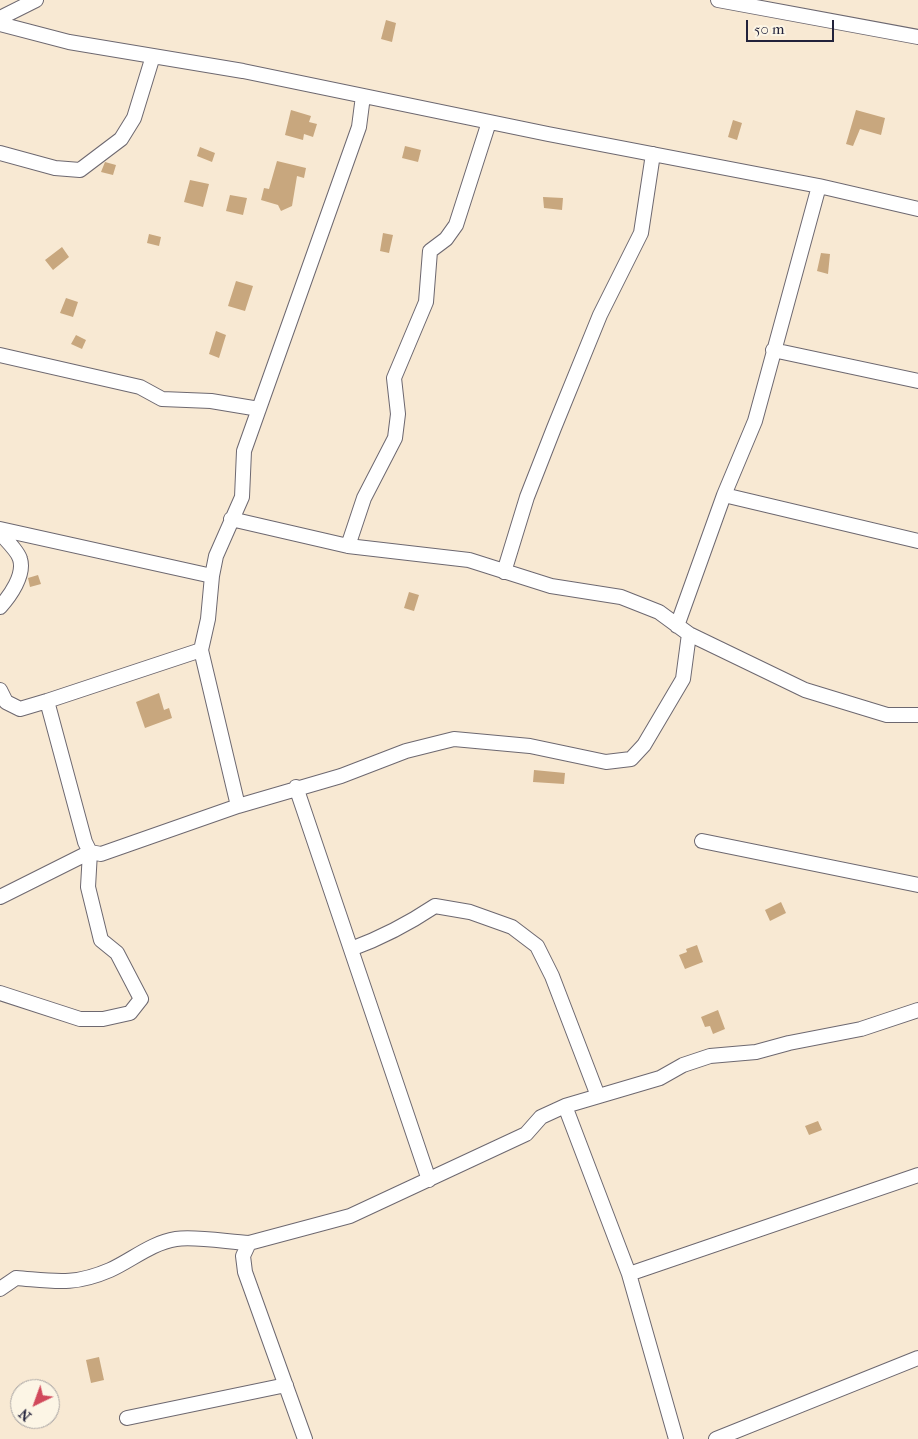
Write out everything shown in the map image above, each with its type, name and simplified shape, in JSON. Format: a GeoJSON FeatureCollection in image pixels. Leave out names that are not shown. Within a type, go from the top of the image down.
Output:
{"type":"FeatureCollection","features":[{"type":"Feature","properties":{"kind":"street"},"geometry":{"type":"LineString","coordinates":[[0,18],[36,0]]}},
{"type":"Feature","properties":{"kind":"street"},"geometry":{"type":"LineString","coordinates":[[720,0],[918,37]]}},
{"type":"Feature","properties":{"kind":"street"},"geometry":{"type":"LineString","coordinates":[[0,24],[69,42],[363,96],[819,186],[918,209]]}},
{"type":"Feature","properties":{"kind":"street"},"geometry":{"type":"LineString","coordinates":[[0,153],[55,168],[80,170],[121,140],[134,118],[153,56]]}},
{"type":"Feature","properties":{"kind":"street"},"geometry":{"type":"LineString","coordinates":[[238,806],[201,650],[208,619],[212,576],[221,541],[242,497],[244,451],[359,126],[363,96]]}},
{"type":"Feature","properties":{"kind":"street"},"geometry":{"type":"LineString","coordinates":[[348,546],[364,498],[395,438],[398,414],[394,378],[426,302],[430,251],[446,240],[456,225],[489,122]]}},
{"type":"Feature","properties":{"kind":"street"},"geometry":{"type":"LineString","coordinates":[[504,572],[527,497],[554,428],[600,316],[641,233],[653,154]]}},
{"type":"Feature","properties":{"kind":"street"},"geometry":{"type":"LineString","coordinates":[[677,626],[724,496],[755,421],[819,186]]}},
{"type":"Feature","properties":{"kind":"street"},"geometry":{"type":"LineString","coordinates":[[773,350],[918,381]]}},
{"type":"Feature","properties":{"kind":"street"},"geometry":{"type":"LineString","coordinates":[[0,356],[140,387],[162,399],[211,401],[259,409]]}},
{"type":"Feature","properties":{"kind":"street"},"geometry":{"type":"LineString","coordinates":[[724,496],[918,541]]}},
{"type":"Feature","properties":{"kind":"street"},"geometry":{"type":"LineString","coordinates":[[231,519],[348,546],[469,560],[551,586],[621,597],[659,612],[688,634],[805,690],[887,715],[918,715]]}},
{"type":"Feature","properties":{"kind":"street"},"geometry":{"type":"LineString","coordinates":[[0,529],[212,576]]}},
{"type":"Feature","properties":{"kind":"street"},"geometry":{"type":"LineString","coordinates":[[0,533],[20,558],[20,566],[13,588],[0,606]]}},
{"type":"Feature","properties":{"kind":"street"},"geometry":{"type":"LineString","coordinates":[[0,897],[90,852],[102,854],[296,787],[341,776],[406,751],[454,739],[530,746],[606,762],[631,759],[644,745],[683,680],[688,634]]}},
{"type":"Feature","properties":{"kind":"street"},"geometry":{"type":"LineString","coordinates":[[0,690],[6,702],[20,708],[47,702],[201,650]]}},
{"type":"Feature","properties":{"kind":"street"},"geometry":{"type":"LineString","coordinates":[[0,993],[80,1019],[103,1019],[130,1013],[140,999],[117,953],[101,940],[88,887],[90,852],[85,842],[47,702]]}},
{"type":"Feature","properties":{"kind":"street"},"geometry":{"type":"LineString","coordinates":[[296,787],[429,1180]]}},
{"type":"Feature","properties":{"kind":"street"},"geometry":{"type":"LineString","coordinates":[[702,841],[918,885]]}},
{"type":"Feature","properties":{"kind":"street"},"geometry":{"type":"LineString","coordinates":[[351,949],[413,922],[435,906],[470,912],[512,926],[537,946],[552,976],[598,1096]]}},
{"type":"Feature","properties":{"kind":"street"},"geometry":{"type":"LineString","coordinates":[[0,1289],[16,1278],[57,1283],[90,1278],[112,1269],[140,1252],[176,1239],[249,1243],[350,1216],[526,1134],[541,1117],[565,1106],[660,1078],[683,1065],[710,1056],[756,1052],[790,1043],[862,1029],[918,1010]]}},
{"type":"Feature","properties":{"kind":"street"},"geometry":{"type":"LineString","coordinates":[[565,1106],[629,1274],[676,1439]]}},
{"type":"Feature","properties":{"kind":"street"},"geometry":{"type":"LineString","coordinates":[[629,1274],[918,1175]]}},
{"type":"Feature","properties":{"kind":"street"},"geometry":{"type":"LineString","coordinates":[[249,1243],[243,1256],[246,1272],[305,1439]]}},
{"type":"Feature","properties":{"kind":"street"},"geometry":{"type":"LineString","coordinates":[[716,1439],[918,1358]]}},
{"type":"Feature","properties":{"kind":"street"},"geometry":{"type":"LineString","coordinates":[[127,1418],[286,1385]]}},
{"type":"Feature","properties":{"kind":"building"},"geometry":{"type":"Polygon","coordinates":[[[386,20],[396,23],[392,42],[381,39],[386,20]]]}},
{"type":"Feature","properties":{"kind":"building"},"geometry":{"type":"Polygon","coordinates":[[[291,110],[311,116],[309,122],[317,124],[313,137],[304,134],[303,140],[285,135],[291,110]]]}},
{"type":"Feature","properties":{"kind":"building"},"geometry":{"type":"Polygon","coordinates":[[[856,110],[885,118],[881,135],[860,129],[853,146],[846,144],[856,110]]]}},
{"type":"Feature","properties":{"kind":"building"},"geometry":{"type":"Polygon","coordinates":[[[733,120],[742,123],[737,140],[728,137],[733,120]]]}},
{"type":"Feature","properties":{"kind":"building"},"geometry":{"type":"Polygon","coordinates":[[[405,146],[421,150],[418,162],[402,158],[405,146]]]}},
{"type":"Feature","properties":{"kind":"building"},"geometry":{"type":"Polygon","coordinates":[[[200,147],[215,153],[212,162],[197,156],[200,147]]]}},
{"type":"Feature","properties":{"kind":"building"},"geometry":{"type":"Polygon","coordinates":[[[277,161],[306,168],[304,178],[297,176],[292,206],[281,211],[278,205],[261,200],[264,188],[269,189],[277,161]]]}},
{"type":"Feature","properties":{"kind":"building"},"geometry":{"type":"Polygon","coordinates":[[[105,162],[116,165],[113,175],[101,172],[105,162]]]}},
{"type":"Feature","properties":{"kind":"building"},"geometry":{"type":"Polygon","coordinates":[[[190,180],[209,184],[203,207],[184,202],[190,180]]]}},
{"type":"Feature","properties":{"kind":"building"},"geometry":{"type":"Polygon","coordinates":[[[230,195],[247,198],[243,215],[226,211],[230,195]]]}},
{"type":"Feature","properties":{"kind":"building"},"geometry":{"type":"Polygon","coordinates":[[[543,197],[563,198],[562,210],[544,208],[543,197]]]}},
{"type":"Feature","properties":{"kind":"building"},"geometry":{"type":"Polygon","coordinates":[[[383,233],[393,235],[389,253],[380,251],[383,233]]]}},
{"type":"Feature","properties":{"kind":"building"},"geometry":{"type":"Polygon","coordinates":[[[149,234],[161,237],[159,246],[147,243],[149,234]]]}},
{"type":"Feature","properties":{"kind":"building"},"geometry":{"type":"Polygon","coordinates":[[[62,247],[69,257],[53,270],[45,260],[62,247]]]}},
{"type":"Feature","properties":{"kind":"building"},"geometry":{"type":"Polygon","coordinates":[[[821,253],[830,254],[828,274],[817,271],[821,253]]]}},
{"type":"Feature","properties":{"kind":"building"},"geometry":{"type":"Polygon","coordinates":[[[236,281],[253,286],[245,311],[228,306],[236,281]]]}},
{"type":"Feature","properties":{"kind":"building"},"geometry":{"type":"Polygon","coordinates":[[[66,298],[78,302],[73,317],[60,313],[66,298]]]}},
{"type":"Feature","properties":{"kind":"building"},"geometry":{"type":"Polygon","coordinates":[[[216,331],[226,335],[219,358],[209,354],[216,331]]]}},
{"type":"Feature","properties":{"kind":"building"},"geometry":{"type":"Polygon","coordinates":[[[76,335],[86,340],[82,349],[71,344],[76,335]]]}},
{"type":"Feature","properties":{"kind":"building"},"geometry":{"type":"Polygon","coordinates":[[[38,575],[41,584],[30,587],[28,578],[38,575]]]}},
{"type":"Feature","properties":{"kind":"building"},"geometry":{"type":"Polygon","coordinates":[[[409,592],[419,595],[414,611],[404,608],[409,592]]]}},
{"type":"Feature","properties":{"kind":"building"},"geometry":{"type":"Polygon","coordinates":[[[159,693],[164,710],[169,708],[172,718],[145,728],[136,702],[159,693]]]}},
{"type":"Feature","properties":{"kind":"building"},"geometry":{"type":"Polygon","coordinates":[[[534,770],[565,773],[564,784],[533,782],[534,770]]]}},
{"type":"Feature","properties":{"kind":"building"},"geometry":{"type":"Polygon","coordinates":[[[781,902],[786,913],[770,921],[765,910],[781,902]]]}},
{"type":"Feature","properties":{"kind":"building"},"geometry":{"type":"Polygon","coordinates":[[[697,945],[703,962],[685,969],[679,955],[687,952],[686,949],[697,945]]]}},
{"type":"Feature","properties":{"kind":"building"},"geometry":{"type":"Polygon","coordinates":[[[718,1010],[725,1029],[713,1034],[710,1026],[705,1027],[701,1017],[718,1010]]]}},
{"type":"Feature","properties":{"kind":"building"},"geometry":{"type":"Polygon","coordinates":[[[818,1121],[822,1130],[809,1135],[805,1126],[818,1121]]]}},
{"type":"Feature","properties":{"kind":"building"},"geometry":{"type":"Polygon","coordinates":[[[99,1357],[104,1380],[91,1383],[86,1360],[99,1357]]]}}]}
